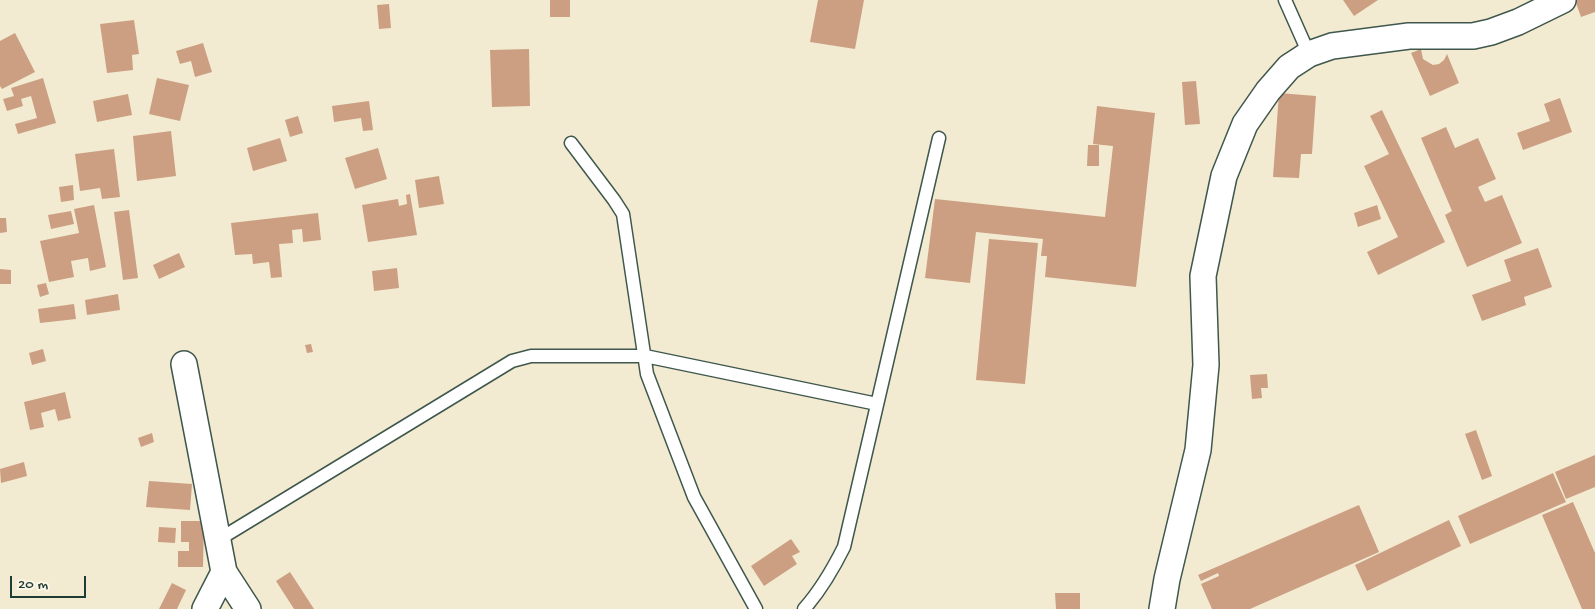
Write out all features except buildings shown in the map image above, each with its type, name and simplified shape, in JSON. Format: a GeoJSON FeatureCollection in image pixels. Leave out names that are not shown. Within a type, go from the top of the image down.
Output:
{"type":"FeatureCollection","features":[{"type":"Feature","properties":{"kind":"street"},"geometry":{"type":"LineString","coordinates":[[1162,609],[1167,579],[1198,450],[1206,365],[1203,276],[1224,176],[1245,124],[1268,91],[1289,67],[1308,54],[1332,46],[1410,36],[1473,36],[1491,32],[1518,22],[1564,0]]}},
{"type":"Feature","properties":{"kind":"street"},"geometry":{"type":"LineString","coordinates":[[184,364],[224,572],[248,609]]}},
{"type":"Feature","properties":{"kind":"street"},"geometry":{"type":"LineString","coordinates":[[205,609],[224,572]]}},
{"type":"Feature","properties":{"kind":"lane"},"geometry":{"type":"LineString","coordinates":[[1285,0],[1308,54]]}},
{"type":"Feature","properties":{"kind":"lane"},"geometry":{"type":"LineString","coordinates":[[804,609],[829,576],[844,546],[939,138]]}},
{"type":"Feature","properties":{"kind":"lane"},"geometry":{"type":"LineString","coordinates":[[571,143],[623,214],[647,374],[694,497],[756,609]]}},
{"type":"Feature","properties":{"kind":"lane"},"geometry":{"type":"LineString","coordinates":[[218,540],[512,361],[532,356],[644,356],[877,404]]}}]}
